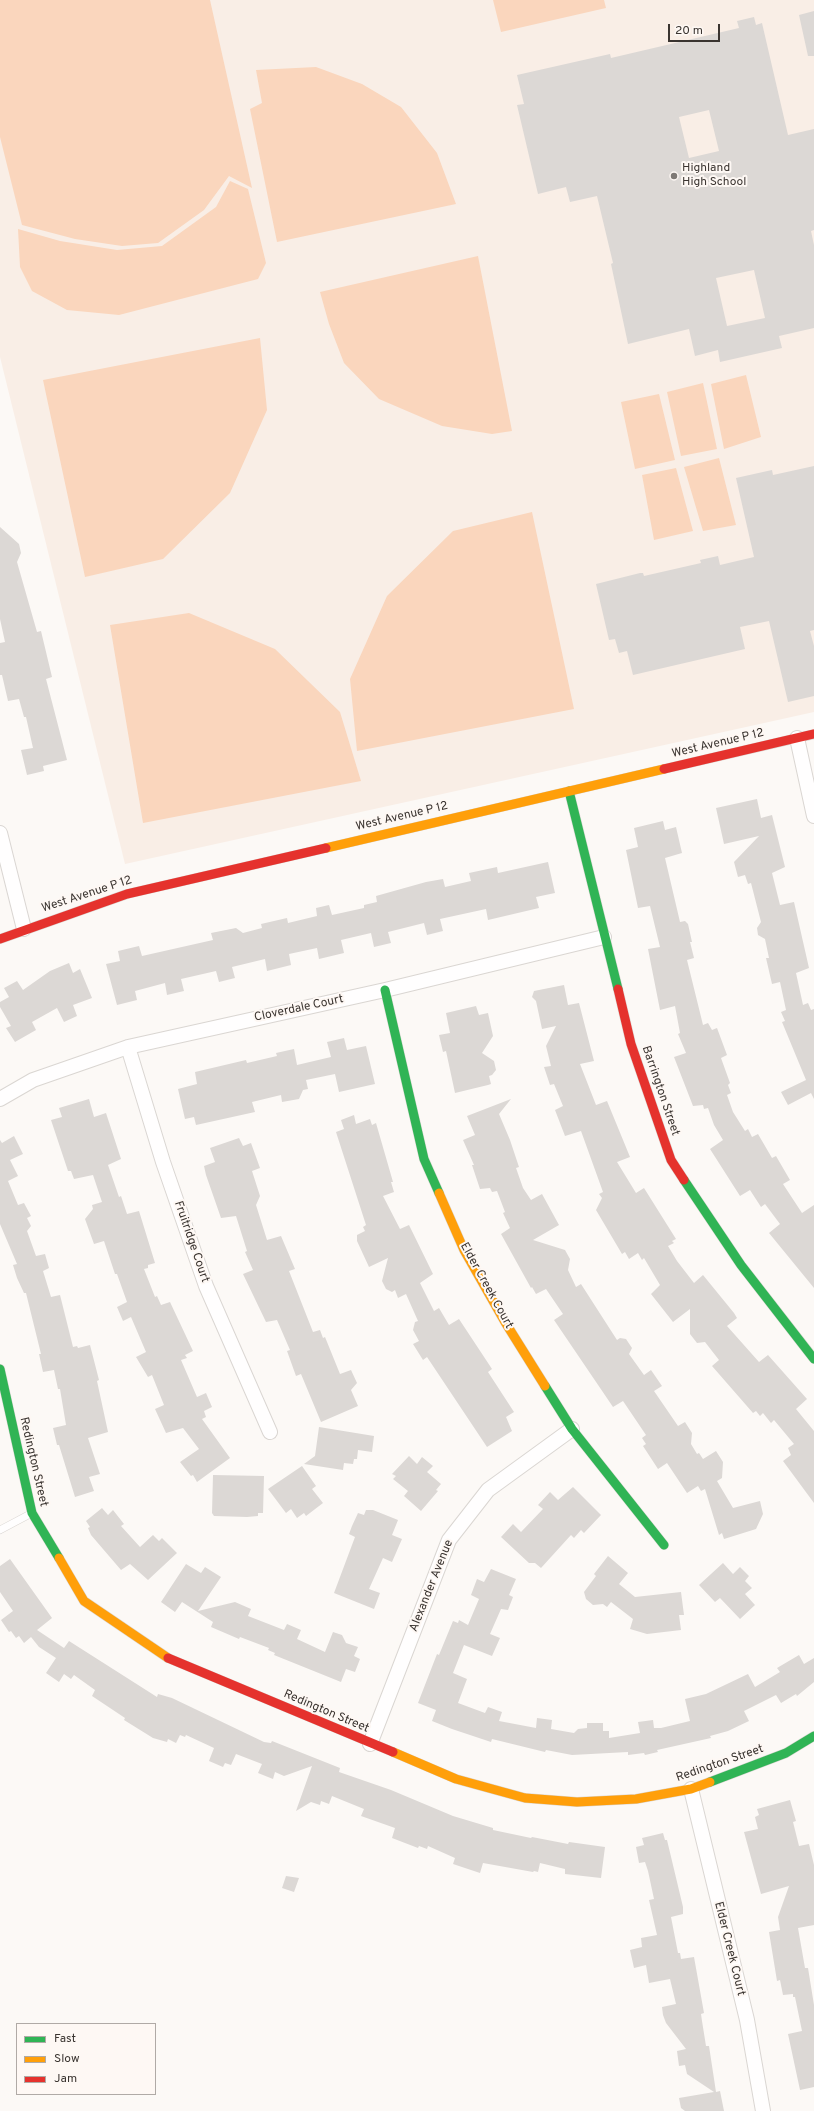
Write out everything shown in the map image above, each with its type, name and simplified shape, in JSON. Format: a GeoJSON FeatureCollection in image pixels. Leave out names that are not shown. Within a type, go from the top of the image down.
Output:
{"type":"FeatureCollection","features":[{"type":"Feature","properties":{"kind":"street","name":"West Avenue P 12"},"geometry":{"type":"LineString","coordinates":[[0,939],[24,929],[127,894],[814,734]]}},
{"type":"Feature","properties":{"kind":"street"},"geometry":{"type":"LineString","coordinates":[[797,738],[814,816]]}},
{"type":"Feature","properties":{"kind":"street","name":"Barrington Street"},"geometry":{"type":"LineString","coordinates":[[569,791],[631,1044],[671,1160],[741,1265],[814,1359]]}},
{"type":"Feature","properties":{"kind":"street"},"geometry":{"type":"LineString","coordinates":[[0,833],[24,929]]}},
{"type":"Feature","properties":{"kind":"street","name":"Cloverdale Court"},"geometry":{"type":"LineString","coordinates":[[0,1099],[33,1080],[128,1046],[385,990],[604,937]]}},
{"type":"Feature","properties":{"kind":"street","name":"Elder Creek Court"},"geometry":{"type":"LineString","coordinates":[[385,990],[424,1160],[464,1250],[505,1322],[572,1429],[664,1545]]}},
{"type":"Feature","properties":{"kind":"street","name":"Fruitridge Court"},"geometry":{"type":"LineString","coordinates":[[128,1046],[163,1162],[206,1286],[270,1432]]}},
{"type":"Feature","properties":{"kind":"street","name":"Redington Street"},"geometry":{"type":"LineString","coordinates":[[0,1369],[3,1400],[32,1513],[84,1601],[162,1656],[456,1779],[525,1798],[577,1802],[636,1799],[691,1789],[786,1753],[814,1736]]}},
{"type":"Feature","properties":{"kind":"street","name":"Alexander Avenue"},"geometry":{"type":"LineString","coordinates":[[370,1744],[448,1540],[488,1490],[572,1429]]}},
{"type":"Feature","properties":{"kind":"street","name":"Elder Creek Court"},"geometry":{"type":"LineString","coordinates":[[691,1789],[747,2020],[763,2111]]}},
{"type":"Feature","properties":{"kind":"lane"},"geometry":{"type":"LineString","coordinates":[[0,1530],[32,1513]]}},
{"type":"Feature","properties":{"kind":"shaded area"},"geometry":{"type":"Polygon","coordinates":[[[0,0],[814,0],[814,712],[125,864],[0,357],[0,0]]]}},
{"type":"Feature","properties":{"kind":"shaded area"},"geometry":{"type":"Polygon","coordinates":[[[0,0],[210,0],[252,188],[229,176],[204,210],[158,243],[122,246],[75,239],[22,225],[0,137],[0,0]]]}},
{"type":"Feature","properties":{"kind":"shaded area"},"geometry":{"type":"Polygon","coordinates":[[[493,0],[604,0],[606,8],[501,32],[493,0]]]}},
{"type":"Feature","properties":{"kind":"shaded area"},"geometry":{"type":"Polygon","coordinates":[[[316,67],[362,84],[401,107],[437,153],[456,204],[277,242],[250,109],[262,103],[256,70],[316,67]]]}},
{"type":"Feature","properties":{"kind":"shaded area"},"geometry":{"type":"Polygon","coordinates":[[[230,181],[248,189],[266,263],[258,279],[119,315],[67,310],[32,291],[20,267],[18,229],[60,241],[117,250],[162,246],[216,207],[230,181]]]}},
{"type":"Feature","properties":{"kind":"shaded area"},"geometry":{"type":"Polygon","coordinates":[[[478,256],[512,431],[492,434],[442,426],[379,399],[344,363],[329,324],[320,292],[478,256]]]}},
{"type":"Feature","properties":{"kind":"shaded area"},"geometry":{"type":"Polygon","coordinates":[[[260,338],[267,410],[230,493],[163,559],[85,577],[43,380],[260,338]]]}},
{"type":"Feature","properties":{"kind":"shaded area"},"geometry":{"type":"Polygon","coordinates":[[[746,375],[761,437],[724,449],[711,384],[746,375]]]}},
{"type":"Feature","properties":{"kind":"shaded area"},"geometry":{"type":"Polygon","coordinates":[[[703,383],[717,449],[681,456],[667,392],[703,383]]]}},
{"type":"Feature","properties":{"kind":"shaded area"},"geometry":{"type":"Polygon","coordinates":[[[659,394],[675,460],[635,469],[621,402],[659,394]]]}},
{"type":"Feature","properties":{"kind":"shaded area"},"geometry":{"type":"Polygon","coordinates":[[[719,458],[736,525],[703,531],[684,467],[719,458]]]}},
{"type":"Feature","properties":{"kind":"shaded area"},"geometry":{"type":"Polygon","coordinates":[[[676,468],[693,531],[654,540],[642,475],[676,468]]]}},
{"type":"Feature","properties":{"kind":"shaded area"},"geometry":{"type":"Polygon","coordinates":[[[532,512],[574,709],[357,751],[350,679],[387,596],[453,531],[532,512]]]}},
{"type":"Feature","properties":{"kind":"shaded area"},"geometry":{"type":"Polygon","coordinates":[[[189,613],[275,649],[340,712],[361,781],[143,823],[110,625],[189,613]]]}},
{"type":"Feature","properties":{"kind":"building"},"geometry":{"type":"Polygon","coordinates":[[[814,11],[814,56],[808,56],[799,15],[814,11]]]}},
{"type":"Feature","properties":{"kind":"building","name":"Highland High School"},"geometry":{"type":"Polygon","coordinates":[[[754,17],[756,25],[762,23],[788,135],[814,129],[814,230],[811,231],[814,245],[814,328],[779,336],[782,348],[720,362],[718,350],[695,356],[689,329],[628,344],[611,264],[613,263],[597,196],[570,202],[566,187],[538,194],[517,105],[524,104],[517,75],[610,54],[611,58],[739,28],[737,21],[754,17]],[[709,110],[679,117],[689,158],[719,151],[709,110]],[[754,270],[716,278],[727,326],[765,318],[754,270]]]}},
{"type":"Feature","properties":{"kind":"building"},"geometry":{"type":"Polygon","coordinates":[[[814,466],[814,630],[810,631],[814,646],[814,696],[788,702],[769,621],[740,627],[745,649],[633,675],[627,651],[619,653],[615,639],[609,640],[596,584],[640,573],[643,573],[644,576],[701,563],[700,560],[718,556],[720,565],[754,557],[736,478],[772,470],[773,475],[814,466]]]}},
{"type":"Feature","properties":{"kind":"building"},"geometry":{"type":"Polygon","coordinates":[[[0,527],[19,544],[21,553],[17,562],[37,632],[41,631],[52,677],[46,679],[67,760],[43,766],[44,771],[27,775],[21,750],[33,748],[26,717],[24,717],[19,699],[8,701],[2,675],[0,675],[0,643],[5,642],[0,619],[0,527]]]}},
{"type":"Feature","properties":{"kind":"building"},"geometry":{"type":"Polygon","coordinates":[[[757,799],[761,818],[772,815],[785,867],[772,873],[780,905],[794,902],[809,968],[796,973],[803,1005],[808,1003],[811,1010],[814,1009],[814,1099],[811,1093],[788,1105],[781,1092],[806,1080],[782,1022],[785,1021],[781,1012],[786,1010],[780,982],[772,984],[766,958],[769,958],[765,939],[758,935],[757,928],[761,922],[751,883],[748,884],[745,875],[738,877],[734,862],[759,836],[724,844],[716,808],[757,799]]]}},
{"type":"Feature","properties":{"kind":"building"},"geometry":{"type":"Polygon","coordinates":[[[663,821],[665,830],[676,827],[682,853],[665,858],[680,922],[685,921],[688,924],[694,958],[687,960],[703,1025],[708,1023],[712,1030],[717,1028],[727,1055],[721,1058],[730,1083],[728,1085],[731,1093],[727,1095],[733,1112],[745,1131],[748,1129],[752,1137],[758,1134],[772,1158],[776,1156],[790,1180],[783,1184],[802,1213],[814,1205],[814,1288],[769,1233],[780,1224],[765,1204],[761,1207],[750,1190],[740,1196],[710,1149],[723,1140],[714,1125],[708,1108],[704,1109],[703,1105],[693,1106],[674,1057],[686,1053],[678,1034],[680,1033],[675,1006],[660,1010],[648,949],[660,947],[650,906],[638,908],[626,850],[638,847],[634,828],[663,821]]]}},
{"type":"Feature","properties":{"kind":"building"},"geometry":{"type":"Polygon","coordinates":[[[548,862],[555,893],[536,897],[539,908],[488,920],[486,909],[440,919],[443,931],[427,935],[424,923],[388,932],[391,943],[374,947],[371,933],[341,940],[344,953],[319,959],[317,948],[289,954],[291,965],[267,971],[265,959],[232,967],[235,978],[219,982],[216,971],[181,979],[184,991],[167,995],[165,983],[135,991],[137,1000],[117,1005],[106,964],[120,961],[118,951],[139,946],[142,956],[213,940],[211,933],[236,928],[243,933],[262,928],[261,924],[287,918],[288,923],[317,916],[316,908],[329,905],[332,915],[364,908],[364,905],[377,902],[376,896],[426,882],[443,879],[445,887],[471,881],[469,873],[497,867],[498,873],[548,862]]]}},
{"type":"Feature","properties":{"kind":"building"},"geometry":{"type":"Polygon","coordinates":[[[69,963],[73,973],[80,969],[92,998],[73,1005],[77,1016],[64,1022],[57,1008],[32,1022],[36,1030],[15,1042],[6,1028],[11,1026],[0,1007],[0,1002],[9,997],[4,988],[17,981],[23,990],[50,971],[69,963]]]}},
{"type":"Feature","properties":{"kind":"building"},"geometry":{"type":"Polygon","coordinates":[[[564,985],[568,1005],[579,1003],[594,1061],[580,1064],[596,1105],[607,1101],[630,1157],[617,1162],[636,1193],[644,1188],[676,1239],[672,1241],[674,1243],[668,1246],[677,1261],[694,1283],[703,1275],[734,1313],[737,1318],[727,1326],[759,1362],[768,1355],[807,1399],[796,1409],[814,1431],[814,1503],[783,1461],[791,1455],[788,1448],[794,1444],[774,1420],[771,1423],[763,1413],[760,1416],[756,1411],[753,1413],[712,1366],[719,1360],[705,1342],[697,1343],[690,1334],[690,1309],[673,1322],[651,1294],[660,1285],[644,1258],[642,1260],[638,1253],[629,1259],[625,1252],[622,1254],[596,1210],[602,1198],[599,1194],[603,1192],[581,1131],[565,1136],[555,1110],[563,1106],[554,1084],[550,1085],[544,1067],[551,1066],[546,1046],[556,1026],[542,1029],[536,1001],[532,997],[534,991],[564,985]]]}},
{"type":"Feature","properties":{"kind":"building"},"geometry":{"type":"Polygon","coordinates":[[[476,1006],[479,1015],[488,1013],[493,1036],[482,1053],[494,1061],[496,1070],[489,1076],[491,1084],[455,1093],[446,1051],[443,1052],[439,1035],[450,1033],[446,1013],[476,1006]]]}},
{"type":"Feature","properties":{"kind":"building"},"geometry":{"type":"Polygon","coordinates":[[[344,1038],[347,1050],[366,1046],[375,1084],[339,1092],[335,1074],[306,1080],[308,1089],[303,1090],[299,1099],[282,1102],[281,1095],[252,1102],[255,1112],[196,1125],[194,1117],[185,1119],[178,1089],[197,1084],[195,1072],[246,1060],[247,1063],[277,1056],[276,1053],[294,1049],[297,1065],[331,1057],[327,1042],[344,1038]]]}},
{"type":"Feature","properties":{"kind":"building"},"geometry":{"type":"Polygon","coordinates":[[[89,1099],[94,1117],[106,1113],[121,1159],[108,1165],[119,1197],[121,1196],[127,1214],[139,1211],[155,1263],[148,1265],[148,1268],[144,1269],[155,1297],[157,1296],[161,1305],[170,1302],[193,1351],[185,1355],[187,1358],[181,1360],[197,1397],[206,1393],[212,1407],[204,1411],[206,1417],[202,1419],[230,1458],[197,1482],[193,1475],[191,1476],[180,1462],[199,1449],[183,1428],[166,1433],[155,1409],[164,1405],[152,1375],[148,1377],[136,1357],[146,1352],[131,1317],[123,1321],[117,1307],[127,1302],[117,1274],[115,1274],[104,1241],[94,1244],[85,1219],[93,1209],[92,1205],[102,1202],[93,1175],[74,1179],[71,1171],[68,1171],[51,1120],[62,1117],[59,1108],[89,1099]]]}},
{"type":"Feature","properties":{"kind":"building"},"geometry":{"type":"Polygon","coordinates":[[[511,1099],[499,1114],[519,1167],[516,1168],[523,1188],[531,1200],[542,1194],[559,1225],[533,1240],[565,1250],[570,1259],[568,1270],[576,1287],[581,1284],[617,1340],[620,1338],[626,1339],[632,1348],[629,1354],[644,1375],[651,1370],[662,1386],[654,1391],[678,1426],[685,1422],[692,1433],[691,1444],[697,1454],[699,1453],[703,1459],[716,1451],[723,1462],[722,1478],[717,1481],[733,1508],[760,1501],[763,1514],[756,1529],[724,1539],[722,1533],[719,1535],[705,1489],[701,1491],[698,1486],[687,1493],[667,1463],[658,1469],[643,1446],[646,1444],[642,1438],[646,1435],[623,1401],[613,1407],[554,1320],[563,1314],[546,1289],[536,1294],[532,1287],[531,1288],[501,1234],[510,1228],[503,1213],[505,1212],[497,1191],[492,1192],[490,1188],[480,1189],[472,1165],[474,1165],[463,1140],[475,1135],[467,1116],[511,1099]]]}},
{"type":"Feature","properties":{"kind":"building"},"geometry":{"type":"Polygon","coordinates":[[[354,1115],[356,1124],[370,1119],[372,1125],[376,1123],[393,1182],[391,1182],[394,1192],[383,1196],[400,1229],[409,1225],[433,1274],[420,1283],[434,1311],[439,1308],[449,1325],[459,1319],[492,1369],[488,1372],[514,1412],[506,1417],[512,1431],[487,1447],[427,1357],[423,1360],[413,1344],[419,1341],[413,1330],[415,1322],[418,1321],[406,1294],[398,1298],[395,1290],[392,1292],[386,1289],[382,1281],[388,1258],[369,1267],[357,1241],[357,1235],[365,1231],[363,1227],[366,1225],[336,1132],[344,1129],[341,1120],[354,1115]]]}},
{"type":"Feature","properties":{"kind":"building"},"geometry":{"type":"Polygon","coordinates":[[[14,1136],[23,1154],[10,1160],[18,1176],[8,1181],[18,1205],[24,1203],[31,1216],[27,1218],[31,1226],[27,1231],[36,1256],[45,1254],[49,1268],[43,1271],[51,1297],[60,1295],[73,1347],[77,1346],[78,1348],[90,1345],[99,1380],[97,1381],[108,1432],[88,1438],[100,1474],[89,1477],[94,1491],[75,1497],[59,1445],[57,1445],[53,1428],[66,1425],[60,1389],[58,1389],[54,1370],[43,1372],[39,1354],[41,1354],[26,1293],[24,1293],[17,1278],[13,1265],[17,1264],[0,1224],[0,1140],[2,1143],[14,1136]]]}},
{"type":"Feature","properties":{"kind":"building"},"geometry":{"type":"Polygon","coordinates":[[[239,1138],[243,1146],[251,1143],[260,1168],[252,1171],[260,1196],[256,1205],[267,1240],[281,1236],[295,1269],[289,1271],[313,1332],[320,1330],[323,1338],[325,1337],[340,1374],[351,1370],[357,1383],[351,1390],[358,1406],[321,1422],[301,1374],[296,1376],[287,1351],[290,1350],[277,1320],[266,1322],[243,1274],[253,1270],[245,1252],[247,1251],[236,1216],[221,1218],[206,1175],[204,1166],[215,1162],[210,1148],[239,1138]]]}},
{"type":"Feature","properties":{"kind":"building"},"geometry":{"type":"Polygon","coordinates":[[[319,1427],[374,1436],[372,1452],[358,1450],[357,1459],[354,1459],[353,1464],[344,1463],[343,1470],[304,1464],[315,1456],[319,1427]]]}},
{"type":"Feature","properties":{"kind":"building"},"geometry":{"type":"Polygon","coordinates":[[[409,1456],[417,1464],[422,1457],[433,1466],[427,1472],[441,1484],[436,1490],[438,1491],[421,1511],[404,1496],[408,1491],[393,1479],[396,1476],[392,1474],[409,1456]]]}},
{"type":"Feature","properties":{"kind":"building"},"geometry":{"type":"Polygon","coordinates":[[[302,1466],[316,1486],[312,1489],[323,1503],[306,1516],[304,1513],[297,1518],[291,1509],[286,1513],[268,1489],[302,1466]]]}},
{"type":"Feature","properties":{"kind":"building"},"geometry":{"type":"Polygon","coordinates":[[[213,1475],[264,1476],[263,1513],[258,1513],[258,1516],[247,1517],[214,1516],[212,1513],[213,1475]]]}},
{"type":"Feature","properties":{"kind":"building"},"geometry":{"type":"Polygon","coordinates":[[[573,1487],[601,1515],[584,1533],[581,1530],[574,1538],[571,1535],[541,1568],[535,1563],[529,1563],[501,1537],[513,1524],[521,1532],[543,1509],[538,1505],[550,1492],[558,1500],[573,1487]]]}},
{"type":"Feature","properties":{"kind":"building"},"geometry":{"type":"Polygon","coordinates":[[[102,1508],[108,1515],[113,1510],[124,1524],[121,1526],[140,1547],[153,1535],[159,1541],[162,1538],[177,1553],[148,1580],[130,1564],[121,1570],[91,1535],[88,1528],[90,1527],[86,1521],[102,1508]]]}},
{"type":"Feature","properties":{"kind":"building"},"geometry":{"type":"Polygon","coordinates":[[[366,1510],[373,1510],[398,1520],[392,1535],[402,1539],[392,1562],[383,1558],[369,1589],[380,1593],[374,1609],[334,1593],[355,1537],[349,1534],[352,1526],[358,1513],[364,1515],[366,1510]]]}},
{"type":"Feature","properties":{"kind":"building"},"geometry":{"type":"Polygon","coordinates":[[[608,1556],[628,1573],[619,1584],[635,1597],[681,1592],[684,1615],[679,1615],[681,1630],[647,1634],[630,1629],[633,1619],[611,1602],[607,1607],[603,1604],[593,1605],[586,1599],[584,1592],[596,1576],[594,1574],[608,1556]]]}},
{"type":"Feature","properties":{"kind":"building"},"geometry":{"type":"Polygon","coordinates":[[[10,1559],[52,1618],[37,1630],[64,1648],[69,1641],[157,1697],[158,1694],[172,1698],[264,1742],[271,1743],[272,1741],[340,1768],[339,1772],[391,1790],[453,1816],[493,1828],[493,1830],[531,1838],[568,1844],[569,1842],[605,1847],[601,1878],[565,1874],[565,1869],[540,1863],[538,1872],[533,1872],[483,1863],[480,1873],[453,1864],[455,1858],[428,1846],[427,1849],[419,1846],[418,1848],[392,1838],[395,1828],[361,1816],[364,1809],[332,1796],[329,1804],[321,1801],[320,1805],[311,1802],[296,1811],[312,1766],[284,1776],[275,1772],[273,1779],[258,1773],[262,1764],[236,1754],[231,1765],[225,1763],[223,1767],[209,1761],[214,1748],[186,1735],[185,1737],[180,1735],[176,1743],[168,1739],[167,1742],[153,1738],[124,1720],[125,1718],[92,1696],[95,1690],[74,1675],[71,1679],[64,1674],[59,1682],[46,1673],[56,1658],[39,1647],[31,1637],[24,1643],[19,1636],[16,1638],[11,1631],[9,1632],[1,1620],[13,1611],[0,1592],[0,1566],[10,1559]]]}},
{"type":"Feature","properties":{"kind":"building"},"geometry":{"type":"Polygon","coordinates":[[[723,1563],[733,1574],[740,1567],[749,1576],[745,1581],[752,1588],[745,1594],[755,1605],[740,1619],[720,1598],[715,1602],[699,1585],[723,1563]]]}},
{"type":"Feature","properties":{"kind":"building"},"geometry":{"type":"Polygon","coordinates":[[[186,1564],[201,1573],[205,1567],[221,1577],[198,1611],[235,1602],[251,1609],[248,1616],[284,1630],[287,1624],[301,1630],[297,1639],[325,1652],[333,1632],[342,1635],[346,1643],[358,1647],[354,1656],[360,1659],[355,1672],[346,1669],[341,1682],[274,1655],[275,1653],[268,1650],[269,1648],[240,1637],[239,1639],[211,1627],[213,1622],[182,1602],[175,1612],[161,1602],[186,1564]]]}},
{"type":"Feature","properties":{"kind":"building"},"geometry":{"type":"Polygon","coordinates":[[[491,1569],[516,1579],[509,1595],[513,1597],[508,1610],[501,1609],[490,1634],[500,1638],[492,1656],[464,1645],[453,1673],[467,1679],[458,1703],[485,1713],[488,1707],[502,1712],[499,1721],[536,1728],[537,1718],[552,1720],[551,1729],[574,1733],[578,1729],[587,1728],[587,1723],[603,1723],[603,1731],[609,1731],[609,1738],[640,1733],[638,1722],[653,1720],[654,1728],[661,1728],[690,1721],[685,1699],[706,1694],[748,1674],[755,1687],[780,1672],[777,1668],[799,1655],[804,1664],[814,1658],[814,1682],[797,1696],[796,1694],[781,1703],[776,1695],[744,1711],[749,1721],[728,1731],[710,1736],[711,1738],[657,1750],[658,1752],[645,1755],[644,1753],[628,1755],[628,1752],[572,1755],[546,1750],[545,1752],[492,1739],[491,1742],[452,1729],[432,1721],[436,1710],[418,1703],[437,1654],[439,1655],[453,1621],[458,1623],[459,1620],[468,1625],[479,1599],[471,1595],[477,1579],[484,1582],[491,1569]]]}},
{"type":"Feature","properties":{"kind":"building"},"geometry":{"type":"Polygon","coordinates":[[[790,1800],[796,1821],[793,1822],[799,1846],[809,1844],[814,1865],[814,1925],[798,1928],[805,1968],[808,1968],[814,2005],[814,2087],[800,2090],[788,2034],[802,2031],[795,1997],[793,1997],[793,1994],[783,1995],[780,1980],[777,1981],[769,1932],[780,1930],[778,1917],[789,1886],[761,1894],[744,1832],[758,1829],[755,1817],[759,1815],[757,1809],[790,1800]]]}},
{"type":"Feature","properties":{"kind":"building"},"geometry":{"type":"Polygon","coordinates":[[[663,1833],[665,1840],[667,1840],[683,1907],[683,1914],[671,1917],[678,1953],[680,1953],[681,1959],[694,1957],[704,2013],[701,2014],[706,2046],[709,2046],[716,2092],[720,2091],[724,2111],[685,2111],[681,2108],[679,2098],[714,2092],[687,2074],[685,2065],[679,2066],[677,2051],[686,2049],[666,2023],[662,2007],[676,2004],[670,1979],[649,1983],[646,1965],[634,1968],[630,1950],[642,1947],[641,1938],[657,1935],[649,1900],[654,1899],[648,1871],[645,1862],[639,1863],[636,1847],[644,1845],[642,1838],[663,1833]]]}},
{"type":"Feature","properties":{"kind":"building"},"geometry":{"type":"Polygon","coordinates":[[[286,1876],[299,1878],[294,1892],[282,1888],[286,1876]]]}},
{"type":"Feature","properties":{"kind":"traffic: fast"},"geometry":{"type":"LineString","coordinates":[[569,791],[618,989]]}},
{"type":"Feature","properties":{"kind":"traffic: fast"},"geometry":{"type":"LineString","coordinates":[[385,990],[424,1159],[439,1193]]}},
{"type":"Feature","properties":{"kind":"traffic: fast"},"geometry":{"type":"LineString","coordinates":[[684,1180],[741,1265],[814,1359]]}},
{"type":"Feature","properties":{"kind":"traffic: fast"},"geometry":{"type":"LineString","coordinates":[[0,1369],[32,1513],[59,1558]]}},
{"type":"Feature","properties":{"kind":"traffic: fast"},"geometry":{"type":"LineString","coordinates":[[545,1386],[572,1429],[664,1545]]}},
{"type":"Feature","properties":{"kind":"traffic: fast"},"geometry":{"type":"LineString","coordinates":[[710,1782],[786,1753],[814,1736]]}},
{"type":"Feature","properties":{"kind":"traffic: slow"},"geometry":{"type":"LineString","coordinates":[[326,848],[664,769]]}},
{"type":"Feature","properties":{"kind":"traffic: slow"},"geometry":{"type":"LineString","coordinates":[[439,1193],[464,1250],[505,1322],[545,1386]]}},
{"type":"Feature","properties":{"kind":"traffic: slow"},"geometry":{"type":"LineString","coordinates":[[59,1558],[84,1601],[168,1658]]}},
{"type":"Feature","properties":{"kind":"traffic: slow"},"geometry":{"type":"LineString","coordinates":[[393,1752],[456,1779],[525,1798],[577,1802],[636,1799],[691,1789],[710,1782]]}},
{"type":"Feature","properties":{"kind":"traffic: jam"},"geometry":{"type":"LineString","coordinates":[[664,769],[814,734]]}},
{"type":"Feature","properties":{"kind":"traffic: jam"},"geometry":{"type":"LineString","coordinates":[[0,939],[127,894],[326,848]]}},
{"type":"Feature","properties":{"kind":"traffic: jam"},"geometry":{"type":"LineString","coordinates":[[618,989],[631,1044],[671,1160],[684,1180]]}},
{"type":"Feature","properties":{"kind":"traffic: jam"},"geometry":{"type":"LineString","coordinates":[[168,1658],[393,1752]]}},
{"type":"Feature","properties":{"kind":"place","name":"Highland High School"},"geometry":{"type":"Point","coordinates":[674,176]}}]}
